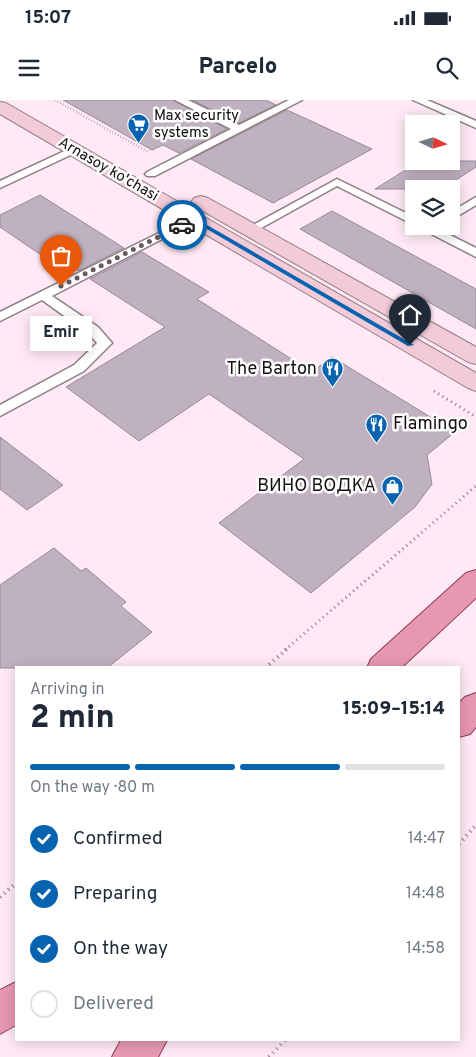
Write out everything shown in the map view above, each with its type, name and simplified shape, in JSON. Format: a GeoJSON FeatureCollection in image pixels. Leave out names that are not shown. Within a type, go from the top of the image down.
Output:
{"type":"FeatureCollection","features":[{"type":"Feature","properties":{"kind":"main road","name":"Arnasoy ko'chasi"},"geometry":{"type":"LineString","coordinates":[[20,100],[250,230],[474,353]]}},
{"type":"Feature","properties":{"kind":"main road","name":"Arnasoy ko'chasi"},"geometry":{"type":"LineString","coordinates":[[0,107],[476,383]]}},
{"type":"Feature","properties":{"kind":"main road"},"geometry":{"type":"LineString","coordinates":[[383,666],[476,581]]}},
{"type":"Feature","properties":{"kind":"main road"},"geometry":{"type":"LineString","coordinates":[[460,723],[476,706]]}},
{"type":"Feature","properties":{"kind":"main road"},"geometry":{"type":"LineString","coordinates":[[0,1015],[15,1001]]}},
{"type":"Feature","properties":{"kind":"main road"},"geometry":{"type":"LineString","coordinates":[[131,1057],[147,1041]]}},
{"type":"Feature","properties":{"kind":"lane"},"geometry":{"type":"LineString","coordinates":[[180,100],[240,129]]}},
{"type":"Feature","properties":{"kind":"lane"},"geometry":{"type":"LineString","coordinates":[[151,174],[297,100]]}},
{"type":"Feature","properties":{"kind":"lane"},"geometry":{"type":"LineString","coordinates":[[418,100],[476,125]]}},
{"type":"Feature","properties":{"kind":"lane"},"geometry":{"type":"LineString","coordinates":[[0,185],[73,150]]}},
{"type":"Feature","properties":{"kind":"lane"},"geometry":{"type":"LineString","coordinates":[[250,230],[337,182],[405,217]]}},
{"type":"Feature","properties":{"kind":"lane"},"geometry":{"type":"LineString","coordinates":[[460,211],[476,200]]}},
{"type":"Feature","properties":{"kind":"lane"},"geometry":{"type":"LineString","coordinates":[[0,317],[193,219]]}},
{"type":"Feature","properties":{"kind":"lane"},"geometry":{"type":"LineString","coordinates":[[443,235],[476,253]]}},
{"type":"Feature","properties":{"kind":"lane"},"geometry":{"type":"LineString","coordinates":[[0,411],[79,368],[105,343],[93,330],[43,294]]}},
{"type":"Feature","properties":{"kind":"path"},"geometry":{"type":"LineString","coordinates":[[267,666],[476,486]]}},
{"type":"Feature","properties":{"kind":"path"},"geometry":{"type":"LineString","coordinates":[[460,843],[476,825]]}},
{"type":"Feature","properties":{"kind":"path"},"geometry":{"type":"LineString","coordinates":[[0,897],[15,883]]}},
{"type":"Feature","properties":{"kind":"path"},"geometry":{"type":"LineString","coordinates":[[270,1057],[284,1041]]}},
{"type":"Feature","properties":{"kind":"building"},"geometry":{"type":"Polygon","coordinates":[[[63,100],[173,100],[227,129],[179,153],[163,145],[152,150],[63,100]]]}},
{"type":"Feature","properties":{"kind":"building"},"geometry":{"type":"Polygon","coordinates":[[[192,100],[266,100],[276,105],[239,123],[192,100]]]}},
{"type":"Feature","properties":{"kind":"building"},"geometry":{"type":"Polygon","coordinates":[[[287,110],[372,149],[273,203],[191,159],[287,110]]]}},
{"type":"Feature","properties":{"kind":"building"},"geometry":{"type":"Polygon","coordinates":[[[460,161],[476,161],[476,167],[456,180],[405,180],[405,189],[375,189],[406,170],[460,170],[460,161]]]}},
{"type":"Feature","properties":{"kind":"building"},"geometry":{"type":"Polygon","coordinates":[[[40,195],[124,248],[78,271],[63,261],[56,265],[0,227],[0,215],[40,195]]]}},
{"type":"Feature","properties":{"kind":"building"},"geometry":{"type":"Polygon","coordinates":[[[332,211],[476,289],[476,329],[300,229],[332,211]]]}},
{"type":"Feature","properties":{"kind":"building"},"geometry":{"type":"Polygon","coordinates":[[[142,252],[209,292],[197,299],[312,372],[332,357],[455,432],[427,455],[432,484],[415,507],[311,593],[219,523],[304,459],[209,394],[139,441],[66,387],[165,327],[90,279],[142,252]]]}},
{"type":"Feature","properties":{"kind":"building"},"geometry":{"type":"Polygon","coordinates":[[[0,437],[63,485],[27,510],[0,489],[0,437]]]}},
{"type":"Feature","properties":{"kind":"building"},"geometry":{"type":"Polygon","coordinates":[[[54,548],[81,571],[86,568],[126,602],[121,606],[152,632],[110,666],[15,666],[15,668],[0,668],[0,585],[54,548]]]}},
{"type":"Feature","properties":{"kind":"way so far"},"geometry":{"type":"LineString","coordinates":[[61,286],[182,225]]}},
{"type":"Feature","properties":{"kind":"place","name":"Max security systems"},"geometry":{"type":"Point","coordinates":[138,144]}},
{"type":"Feature","properties":{"kind":"place","name":"Emir"},"geometry":{"type":"Point","coordinates":[61,286]}},
{"type":"Feature","properties":{"kind":"place","name":"The Barton"},"geometry":{"type":"Point","coordinates":[333,388]}},
{"type":"Feature","properties":{"kind":"place","name":"Flamingo"},"geometry":{"type":"Point","coordinates":[377,443]}},
{"type":"Feature","properties":{"kind":"place","name":"ВИНО ВОДКА"},"geometry":{"type":"Point","coordinates":[392,505]}},
{"type":"Feature","properties":{"kind":"route"},"geometry":{"type":"LineString","coordinates":[[182,225],[193,219],[410,345]]}}]}
